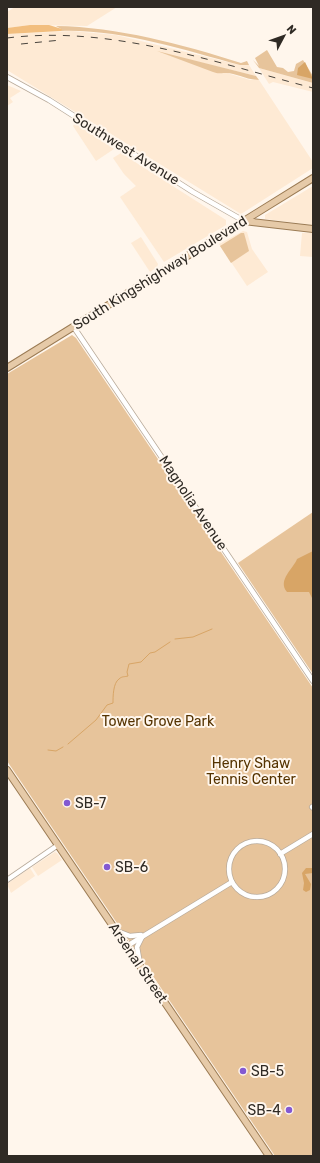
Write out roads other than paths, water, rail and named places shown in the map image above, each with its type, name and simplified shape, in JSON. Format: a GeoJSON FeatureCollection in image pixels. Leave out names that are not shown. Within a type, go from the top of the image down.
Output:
{"type":"FeatureCollection","features":[{"type":"Feature","properties":{"kind":"main road","name":"South Kingshighway Boulevard"},"geometry":{"type":"LineString","coordinates":[[7,368],[313,178]]}},
{"type":"Feature","properties":{"kind":"main road"},"geometry":{"type":"LineString","coordinates":[[244,221],[313,229]]}},
{"type":"Feature","properties":{"kind":"main road","name":"Arsenal Street"},"geometry":{"type":"LineString","coordinates":[[7,770],[269,1156]]}},
{"type":"Feature","properties":{"kind":"street","name":"Southwest Avenue"},"geometry":{"type":"LineString","coordinates":[[7,77],[49,100],[188,189],[244,221]]}},
{"type":"Feature","properties":{"kind":"street","name":"Magnolia Avenue"},"geometry":{"type":"LineString","coordinates":[[74,326],[313,681]]}},
{"type":"Feature","properties":{"kind":"street"},"geometry":{"type":"LineString","coordinates":[[280,854],[313,834]]}},
{"type":"Feature","properties":{"kind":"street"},"geometry":{"type":"LineString","coordinates":[[252,841],[262,841],[272,845],[280,854],[285,865],[285,874],[279,886],[270,894],[260,897],[249,896],[237,889],[232,882],[229,871],[230,861],[235,850],[243,844],[252,841]]}},
{"type":"Feature","properties":{"kind":"street"},"geometry":{"type":"LineString","coordinates":[[7,880],[58,845]]}},
{"type":"Feature","properties":{"kind":"street"},"geometry":{"type":"LineString","coordinates":[[127,946],[232,882]]}},
{"type":"Feature","properties":{"kind":"street"},"geometry":{"type":"LineString","coordinates":[[117,931],[130,936],[145,934]]}},
{"type":"Feature","properties":{"kind":"street"},"geometry":{"type":"LineString","coordinates":[[141,968],[137,948],[145,934]]}},
{"type":"Feature","properties":{"kind":"waterway"},"geometry":{"type":"LineString","coordinates":[[175,639],[193,637],[212,629]]}},
{"type":"Feature","properties":{"kind":"waterway"},"geometry":{"type":"LineString","coordinates":[[68,744],[96,720],[107,705],[113,703],[114,690],[117,681],[122,677],[128,676],[127,672],[129,664],[141,662],[150,653],[155,652],[170,642]]}},
{"type":"Feature","properties":{"kind":"waterway"},"geometry":{"type":"LineString","coordinates":[[48,750],[56,751],[63,747]]}},
{"type":"Feature","properties":{"kind":"railway"},"geometry":{"type":"LineString","coordinates":[[7,38],[46,35],[123,41],[200,57],[313,88]]}},
{"type":"Feature","properties":{"kind":"railway"},"geometry":{"type":"LineString","coordinates":[[21,44],[61,40]]}},
{"type":"Feature","properties":{"kind":"place","name":"SB-7"},"geometry":{"type":"Point","coordinates":[67,803]}},
{"type":"Feature","properties":{"kind":"place","name":"SB-6"},"geometry":{"type":"Point","coordinates":[107,867]}},
{"type":"Feature","properties":{"kind":"place","name":"SB-5"},"geometry":{"type":"Point","coordinates":[243,1071]}},
{"type":"Feature","properties":{"kind":"place","name":"SB-4"},"geometry":{"type":"Point","coordinates":[289,1110]}},
{"type":"Feature","properties":{"kind":"park label","name":"Tower Grove Park"},"geometry":{"type":"Point","coordinates":[158,721]}},
{"type":"Feature","properties":{"kind":"park label","name":"Henry Shaw Tennis Center"},"geometry":{"type":"Point","coordinates":[251,772]}}]}
